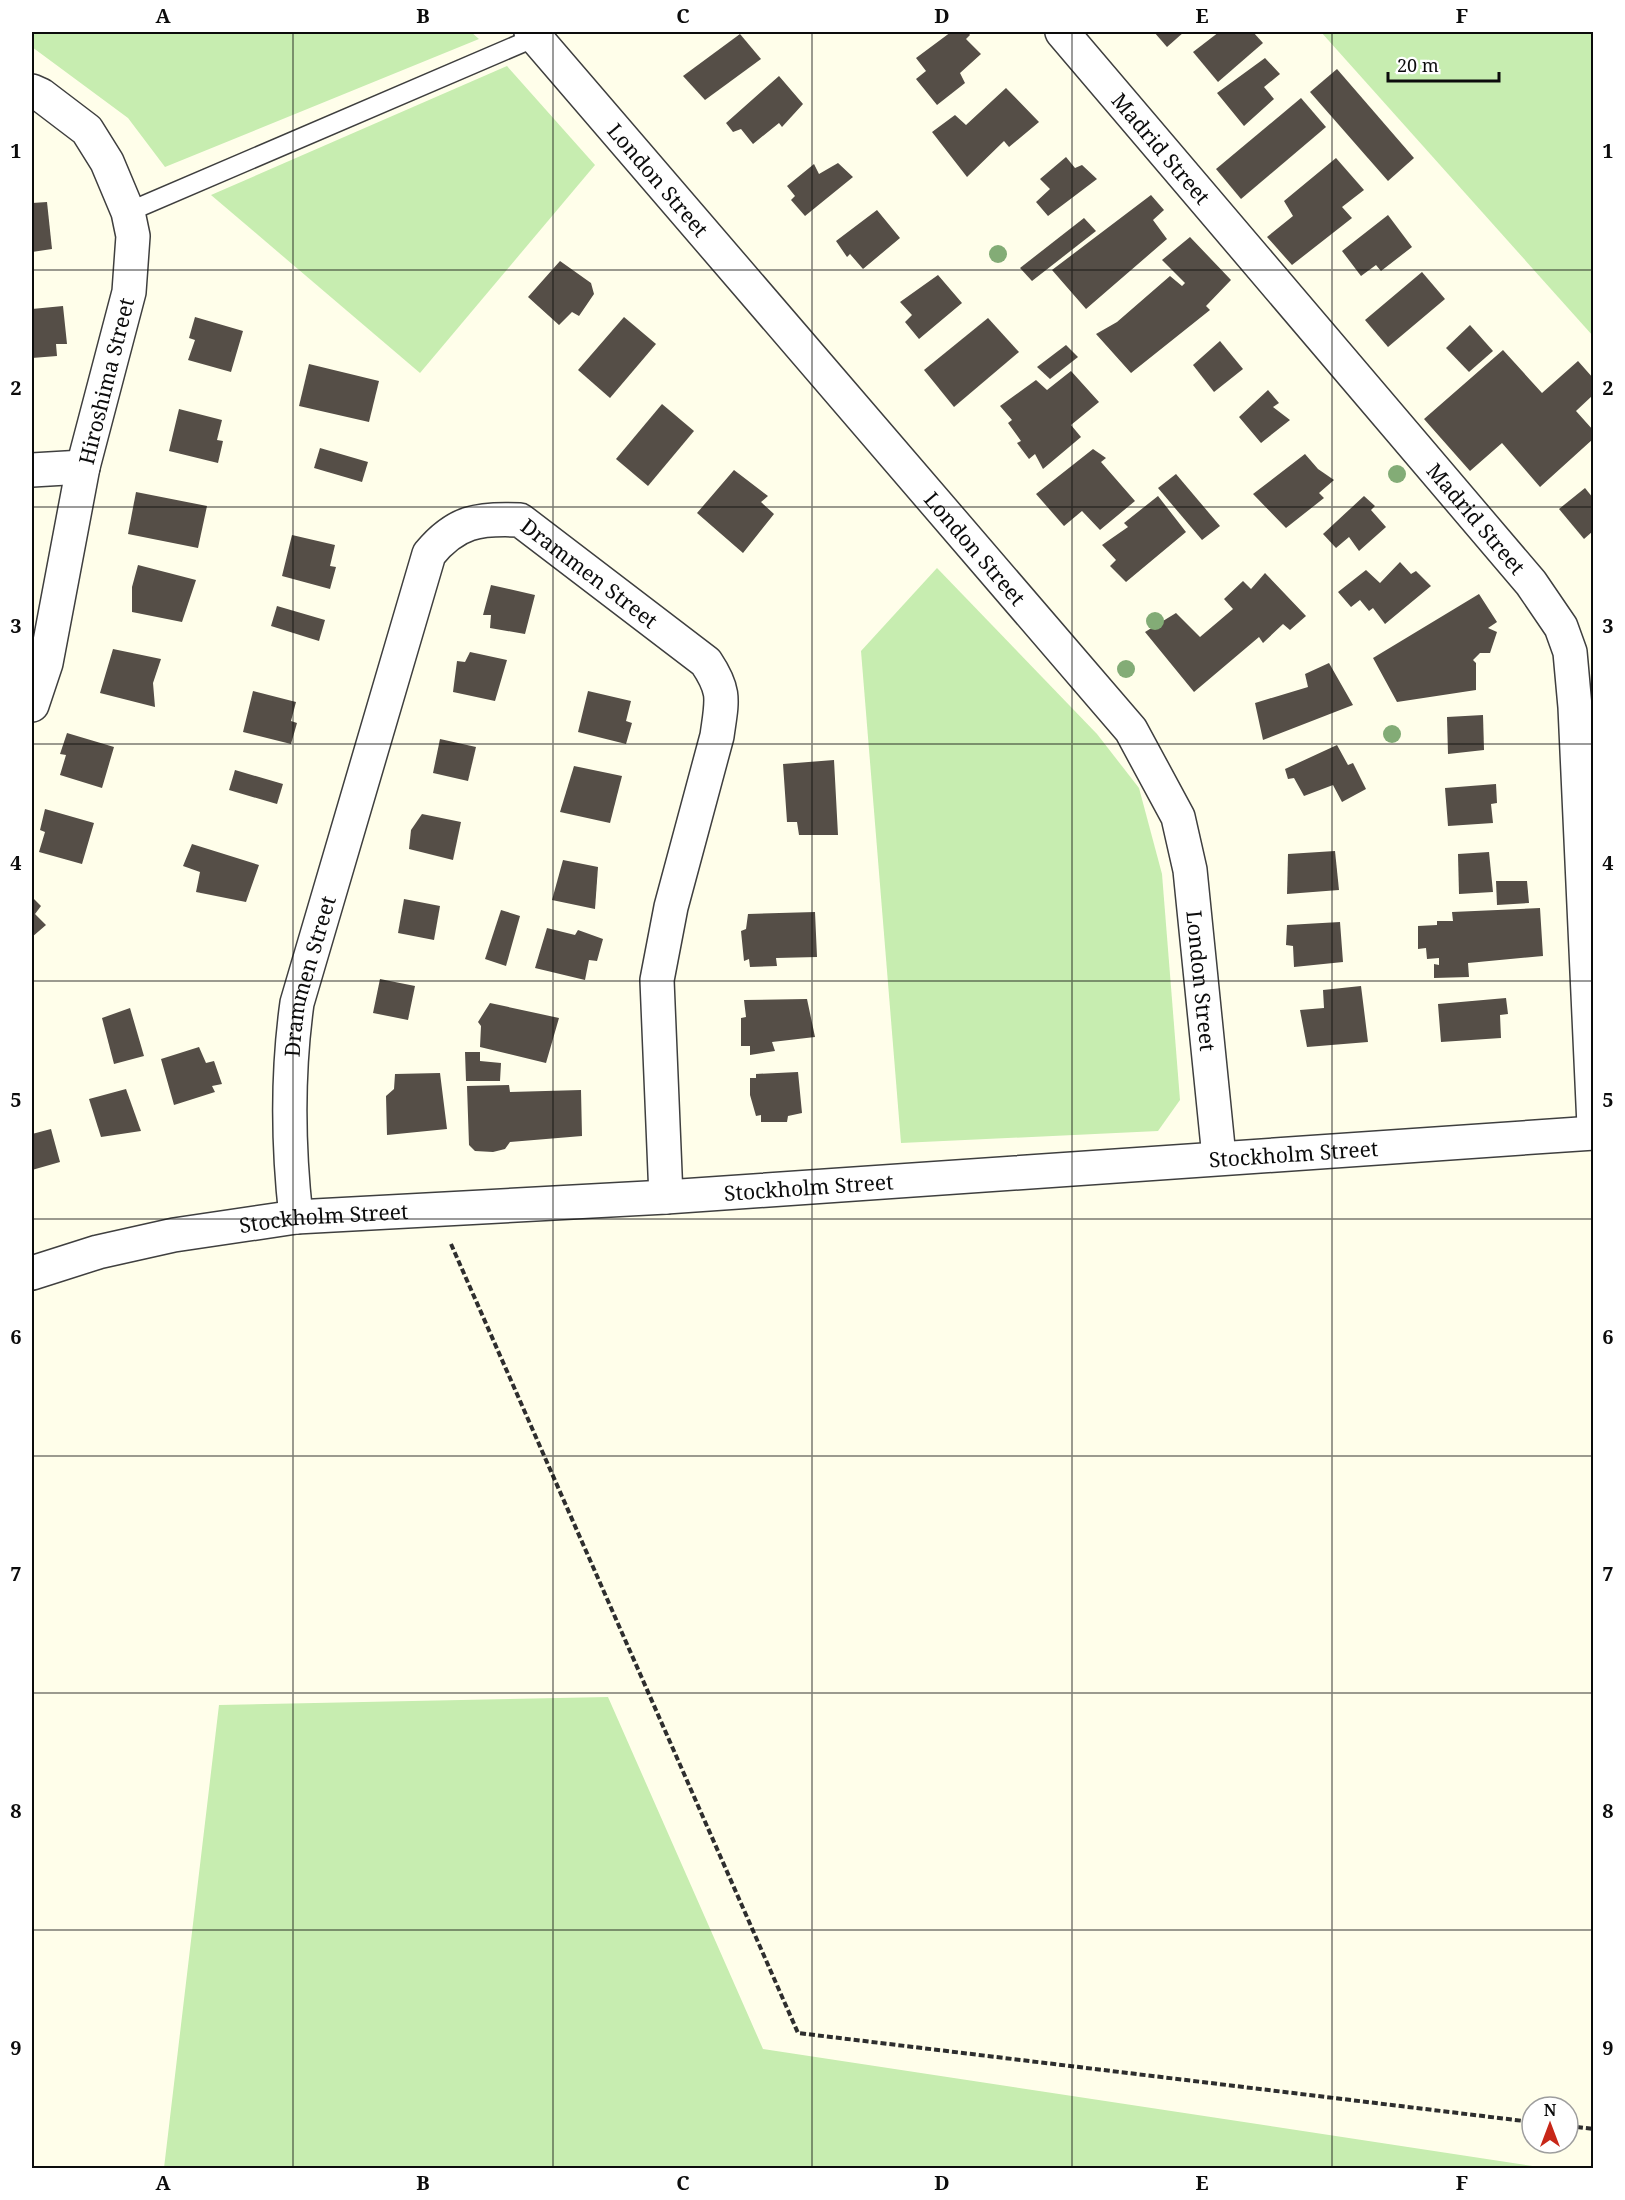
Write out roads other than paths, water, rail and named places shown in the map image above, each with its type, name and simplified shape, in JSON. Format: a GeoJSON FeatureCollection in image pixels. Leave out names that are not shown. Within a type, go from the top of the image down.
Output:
{"type":"FeatureCollection","features":[{"type":"Feature","properties":{"kind":"street","name":"Madrid Street"},"geometry":{"type":"LineString","coordinates":[[1062,32],[1531,583],[1561,627],[1570,652],[1575,707],[1593,1126]]}},
{"type":"Feature","properties":{"kind":"street","name":"London Street"},"geometry":{"type":"LineString","coordinates":[[534,34],[1131,729],[1178,817],[1190,870],[1219,1157]]}},
{"type":"Feature","properties":{"kind":"street","name":"Hiroshima Street"},"geometry":{"type":"LineString","coordinates":[[32,91],[41,95],[87,130],[107,162],[128,212],[133,236],[133,265],[129,292],[83,467],[46,663],[32,705]]}},
{"type":"Feature","properties":{"kind":"street"},"geometry":{"type":"LineString","coordinates":[[32,470],[83,467]]}},
{"type":"Feature","properties":{"kind":"street","name":"Drammen Street"},"geometry":{"type":"LineString","coordinates":[[296,1217],[290,1166],[290,1113],[292,1042],[297,1003],[429,554],[442,538],[459,526],[490,519],[520,520],[706,662],[720,683],[721,708],[717,736],[671,907],[657,980],[666,1197]]}},
{"type":"Feature","properties":{"kind":"street","name":"Stockholm Street"},"geometry":{"type":"LineString","coordinates":[[32,1273],[98,1252],[174,1235],[296,1217],[666,1197],[1219,1157],[1593,1133]]}},
{"type":"Feature","properties":{"kind":"lane"},"geometry":{"type":"LineString","coordinates":[[128,212],[534,34]]}}]}
